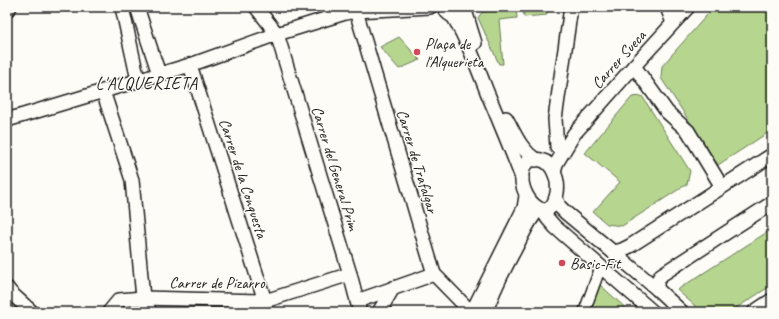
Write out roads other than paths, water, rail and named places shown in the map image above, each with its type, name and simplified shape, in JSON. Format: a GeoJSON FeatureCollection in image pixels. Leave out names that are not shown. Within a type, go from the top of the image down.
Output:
{"type":"FeatureCollection","features":[{"type":"Feature","properties":{"kind":"street"},"geometry":{"type":"LineString","coordinates":[[7,10],[10,7]]}},
{"type":"Feature","properties":{"kind":"street"},"geometry":{"type":"LineString","coordinates":[[122,7],[138,80]]}},
{"type":"Feature","properties":{"kind":"street"},"geometry":{"type":"LineString","coordinates":[[137,7],[159,74]]}},
{"type":"Feature","properties":{"kind":"street"},"geometry":{"type":"LineString","coordinates":[[256,7],[277,34]]}},
{"type":"Feature","properties":{"kind":"street"},"geometry":{"type":"LineString","coordinates":[[7,120],[190,65],[277,34],[355,9],[430,7]]}},
{"type":"Feature","properties":{"kind":"street"},"geometry":{"type":"LineString","coordinates":[[558,147],[555,119],[571,7]]}},
{"type":"Feature","properties":{"kind":"street"},"geometry":{"type":"LineString","coordinates":[[667,7],[673,23]]}},
{"type":"Feature","properties":{"kind":"street","name":"Carrer Sueca"},"geometry":{"type":"LineString","coordinates":[[538,160],[547,156],[574,134],[688,7]]}},
{"type":"Feature","properties":{"kind":"street"},"geometry":{"type":"LineString","coordinates":[[448,11],[459,16],[466,8]]}},
{"type":"Feature","properties":{"kind":"street"},"geometry":{"type":"LineString","coordinates":[[466,8],[477,49],[503,112],[522,148],[530,156],[546,163],[554,172],[557,185],[556,198],[559,206],[682,312]]}},
{"type":"Feature","properties":{"kind":"street","name":"Carrer de Trafalgar"},"geometry":{"type":"LineString","coordinates":[[355,9],[434,274],[472,312]]}},
{"type":"Feature","properties":{"kind":"street"},"geometry":{"type":"LineString","coordinates":[[448,11],[462,32],[470,50],[522,178]]}},
{"type":"Feature","properties":{"kind":"street","name":"Carrer del General Prim"},"geometry":{"type":"LineString","coordinates":[[277,34],[359,306]]}},
{"type":"Feature","properties":{"kind":"street","name":"Carrer de la Conquesta"},"geometry":{"type":"LineString","coordinates":[[190,65],[266,301]]}},
{"type":"Feature","properties":{"kind":"street"},"geometry":{"type":"LineString","coordinates":[[634,66],[667,112],[688,131],[722,187]]}},
{"type":"Feature","properties":{"kind":"street"},"geometry":{"type":"LineString","coordinates":[[102,91],[132,180],[143,298],[150,312]]}},
{"type":"Feature","properties":{"kind":"street","name":"Carrer Sueca"},"geometry":{"type":"LineString","coordinates":[[554,172],[556,164],[574,134]]}},
{"type":"Feature","properties":{"kind":"street"},"geometry":{"type":"LineString","coordinates":[[613,252],[630,246],[772,156]]}},
{"type":"Feature","properties":{"kind":"street"},"geometry":{"type":"LineString","coordinates":[[538,160],[531,160],[524,165],[522,183],[526,196],[555,227],[653,312]]}},
{"type":"Feature","properties":{"kind":"street"},"geometry":{"type":"LineString","coordinates":[[472,312],[524,208],[526,196]]}},
{"type":"Feature","properties":{"kind":"street"},"geometry":{"type":"LineString","coordinates":[[486,312],[490,298],[532,217],[540,210],[548,209],[556,198]]}},
{"type":"Feature","properties":{"kind":"street"},"geometry":{"type":"LineString","coordinates":[[657,289],[657,282],[661,275],[772,204]]}},
{"type":"Feature","properties":{"kind":"street"},"geometry":{"type":"LineString","coordinates":[[584,312],[600,266]]}},
{"type":"Feature","properties":{"kind":"street","name":"Carrer de Pizarro"},"geometry":{"type":"LineString","coordinates":[[109,312],[119,300],[143,298],[266,301],[350,274]]}},
{"type":"Feature","properties":{"kind":"street"},"geometry":{"type":"LineString","coordinates":[[359,306],[393,288],[434,274]]}},
{"type":"Feature","properties":{"kind":"street"},"geometry":{"type":"LineString","coordinates":[[7,288],[10,293],[32,312]]}},
{"type":"Feature","properties":{"kind":"street"},"geometry":{"type":"LineString","coordinates":[[379,312],[393,288]]}},
{"type":"Feature","properties":{"kind":"street"},"geometry":{"type":"LineString","coordinates":[[754,312],[772,300]]}},
{"type":"Feature","properties":{"kind":"place","name":"Plaça de l'Alquerieta"},"geometry":{"type":"Point","coordinates":[417,52]}},
{"type":"Feature","properties":{"kind":"place","name":"Basic-Fit"},"geometry":{"type":"Point","coordinates":[562,263]}},
{"type":"Feature","properties":{"kind":"district","name":"L'ALQUERIETA"},"geometry":{"type":"Point","coordinates":[147,83]}}]}
